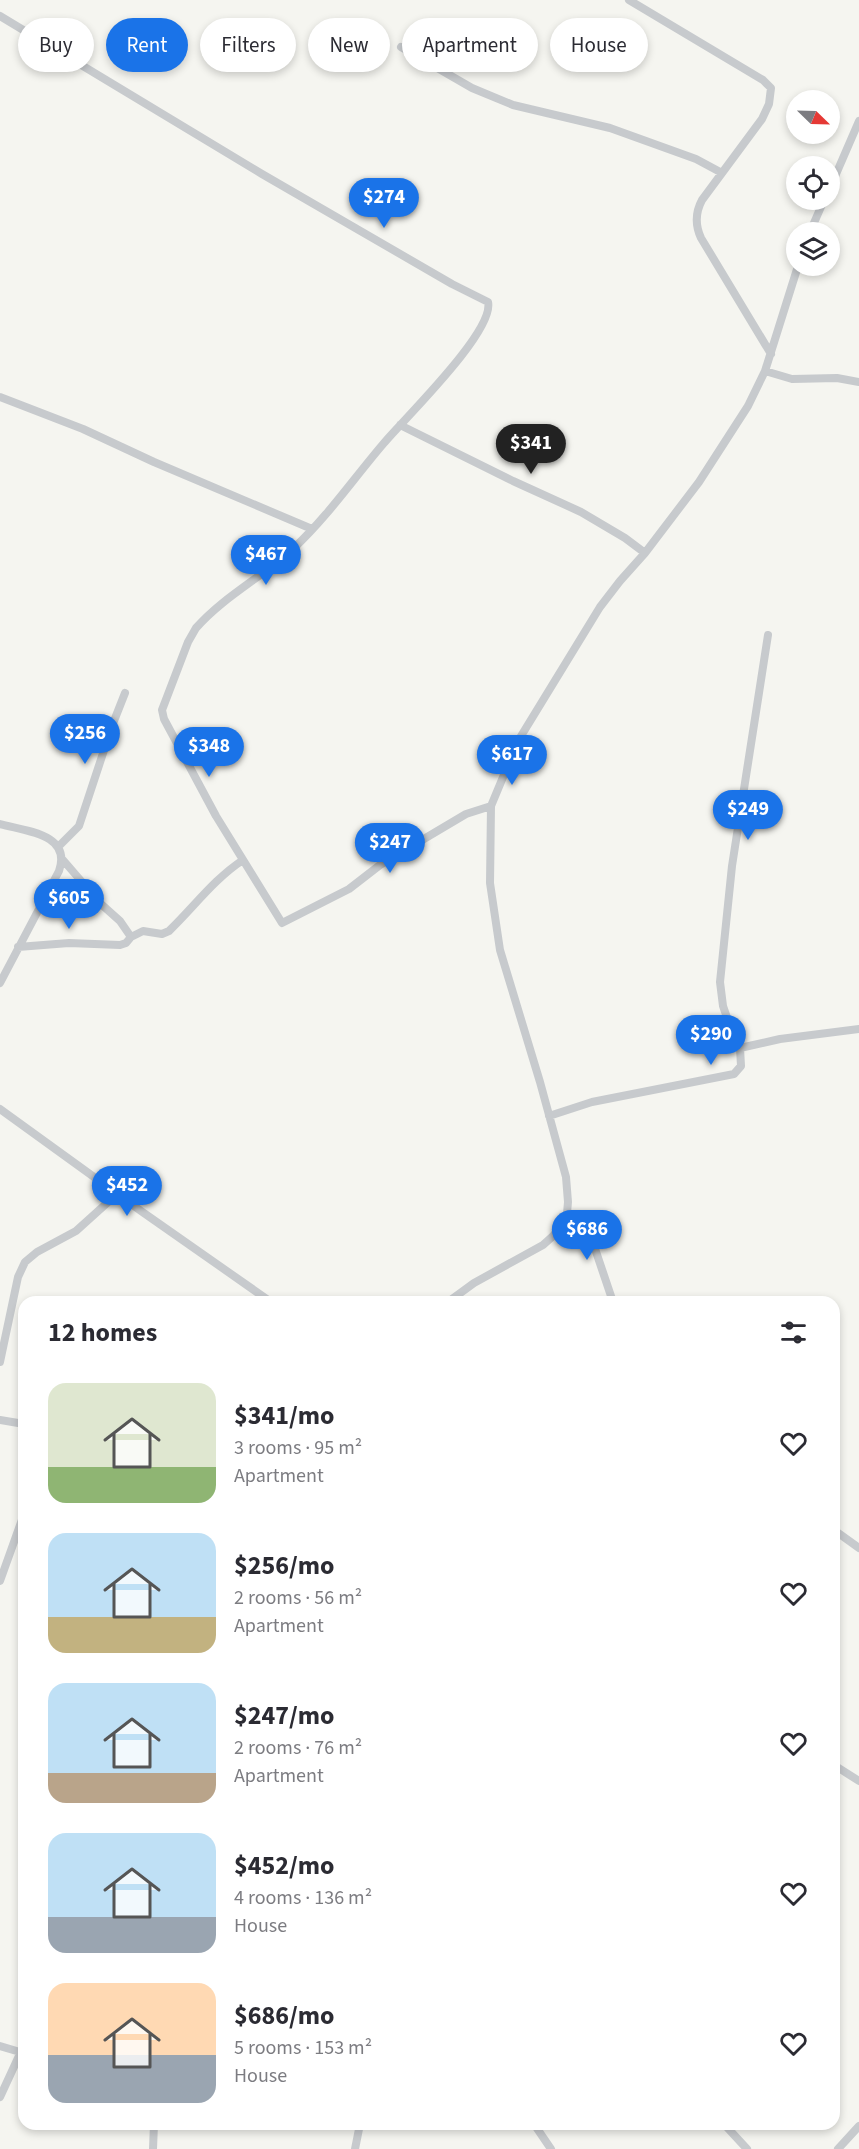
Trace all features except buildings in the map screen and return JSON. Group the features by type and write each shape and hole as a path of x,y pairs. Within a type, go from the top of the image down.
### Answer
{"street":[{"path":"629,0 766,82 771,88 771,97 766,111 745,144 699,204 697,214 697,227 726,281 771,354"},
{"path":"0,16 255,170 452,284 488,302 488,313 463,354 312,529 287,555 196,628 188,642 162,710 164,719 201,789 282,923 349,889 380,866 466,814 491,806"},
{"path":"401,47 466,85 513,105 610,128 696,159 722,173"},
{"path":"840,165 859,122"},
{"path":"457,1296 482,1279 543,1245 561,1226 567,1213 568,1189 498,939 489,863 491,806 518,741 600,607 699,482 735,429 765,371 795,276"},
{"path":"765,371 792,380 837,378 859,382"},
{"path":"0,397 74,426 312,529"},
{"path":"400,425 582,512 645,553"},
{"path":"549,1116 592,1102 734,1074 741,1066 740,1048 723,1006 720,982 732,866 768,635"},
{"path":"59,846 79,826 125,693"},
{"path":"0,824 46,837 59,846 63,860 101,904 120,921 131,937"},
{"path":"0,983 63,860"},
{"path":"18,947 69,943 120,945 143,931 158,934 170,931 209,888 243,860"},
{"path":"740,1048 780,1039 859,1029"},
{"path":"0,1109 262,1296"},
{"path":"0,1362 18,1277 25,1262 37,1252 76,1231 117,1194"},
{"path":"567,1213 577,1216 587,1225 611,1296"},
{"path":"0,1420 18,1423"},
{"path":"0,1581 18,1531"},
{"path":"840,1534 859,1548"},
{"path":"840,1769 859,1781"},
{"path":"0,2046 18,2048"},
{"path":"0,2097 18,2059"},
{"path":"838,2149 859,2126"},
{"path":"153,2149 154,2130"},
{"path":"355,2149 359,2130"},
{"path":"538,2130 551,2149"},
{"path":"730,2130 747,2149"}]}
